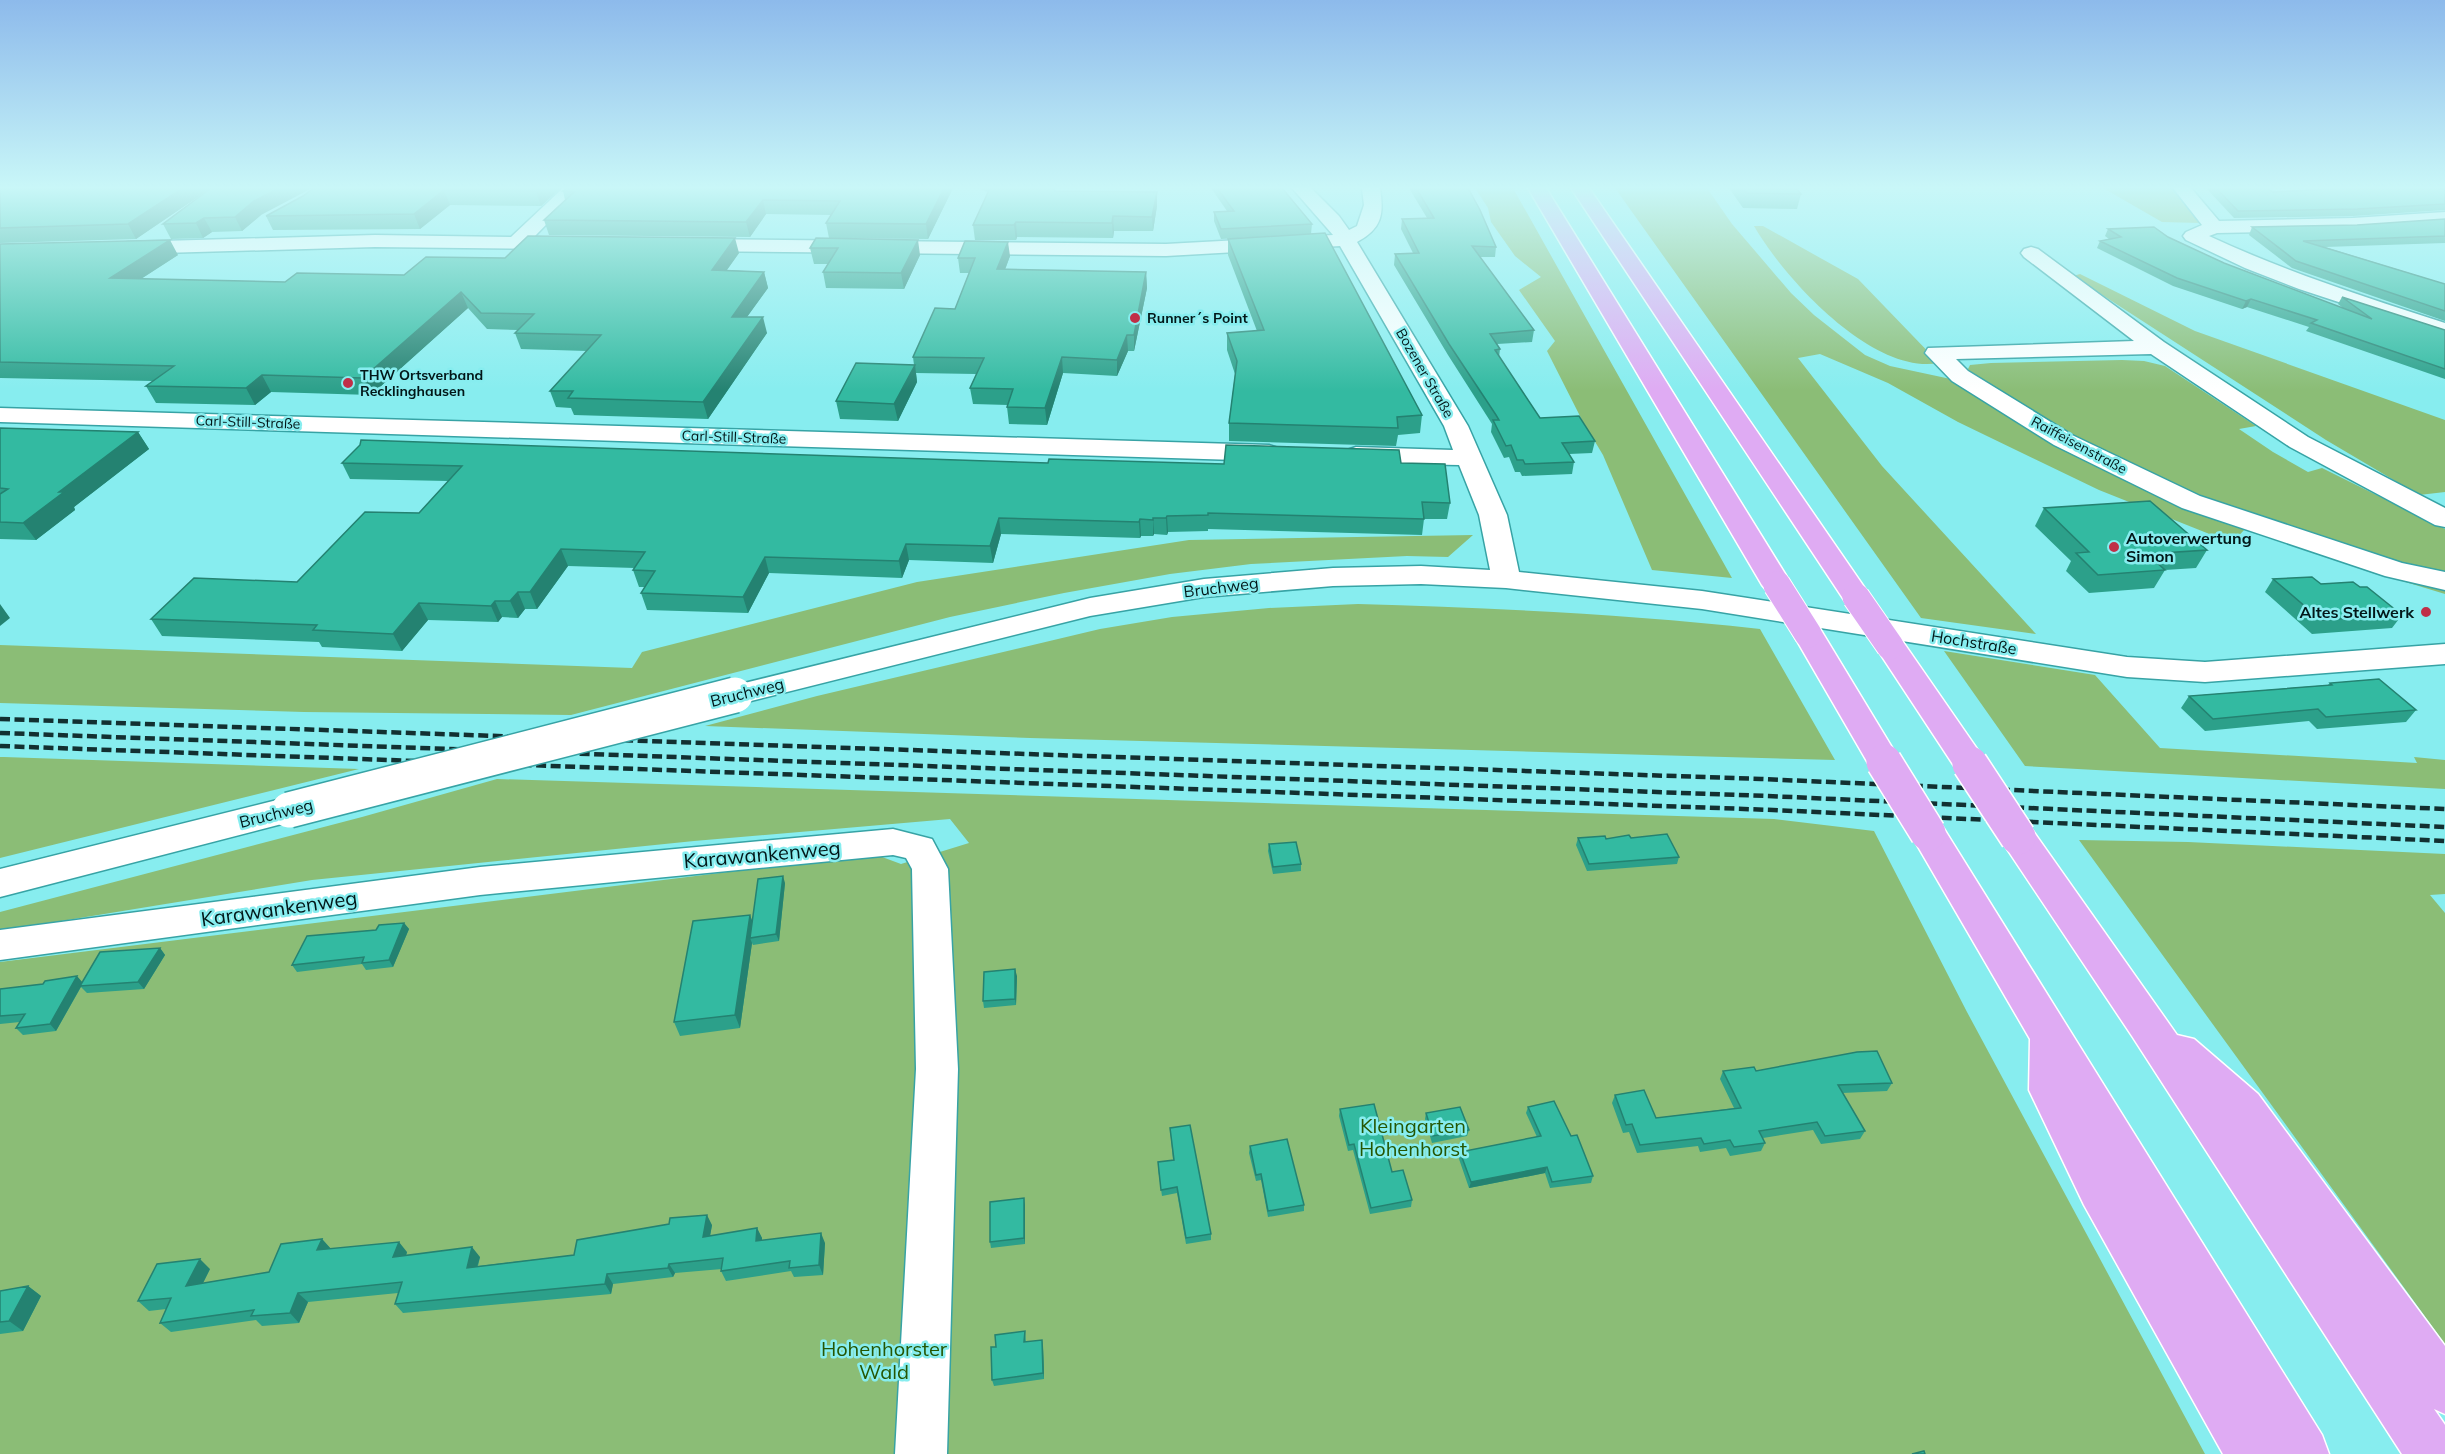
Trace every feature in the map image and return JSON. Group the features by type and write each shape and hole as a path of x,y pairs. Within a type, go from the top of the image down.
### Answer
{"highway":[{"path":"1578,256 2303,1454"},
{"path":"1626,256 2147,1024 2433,1454"},
{"path":"2147,1024 2243,1108 2445,1388"},
{"path":"2051,1036 2050,1090 2100,1190 2252,1454"}],"street":[{"name":"Bozener Straße","path":"1355,256 1456,426 1493,515 1506,579"},
{"path":"2035,256 2156,348 2299,442 2445,519"},
{"path":"2235,256 2306,285 2445,330"},
{"name":"Raiffeisenstraße","path":"2156,348 1936,353 1960,376 2063,440 2191,502 2395,570 2445,581"},
{"name":"Carl-Still-Straße","path":"0,415 1295,453"},
{"path":"1329,454 1468,458"},
{"name":"Bruchweg","path":"0,883 735,695 1090,607 1204,588 1333,577 1421,575 1506,579"},
{"name":"Hochstraße","path":"1506,579 1701,600 2127,667 2205,672 2445,654"},
{"name":"Karawankenweg","path":"0,945 480,881 893,842 919,848 930,869 937,1070 921,1454"}],"green space":[{"path":"1515,256 1551,256 1732,578 1652,570 1603,455 1582,420 1547,351 1555,341 1519,290 1541,277"},
{"path":"1663,256 1759,256 1791,293 1814,315 1865,355 1890,366 1960,381 2094,462 2445,588 2445,594 2353,566 2245,529 2232,543 2099,490 1958,422 1888,383 1820,354 1798,358 1882,466 2036,634 1921,618"},
{"path":"1775,256 1817,256 1858,279 1939,363 1913,363 1886,354 1859,339 1808,295"},
{"path":"2080,274 2195,331 2445,420 2445,492 2419,495 2326,440 2073,276"},
{"path":"2144,361 2165,366 2256,426 2239,429 2273,452 2308,472 2322,468 2445,529 2445,575 2367,555 2174,487 2103,455 1971,374 1968,369 1970,365 1991,363"},
{"path":"1473,535 1448,557 1407,556 1251,564 1170,574 1064,593 950,617 571,715 304,712 0,703 0,645 632,668 642,652 917,582 1189,540"},
{"path":"1358,604 1559,612 1760,629 1835,760 1030,738 705,726 817,696 1100,629 1172,617 1269,608"},
{"path":"1944,651 2095,675 2160,748 2417,763 2414,757 2445,760 2445,789 2025,766"},
{"path":"0,757 4,757 359,769 0,858"},
{"name":"Kleingarten Hohenhorst","path":"497,779 1774,819 1874,831 1967,1012 2205,1454 0,1454 0,962 874,854 901,864 969,843 950,819 694,841 312,880 0,931 0,912 362,817"},
{"path":"2079,840 2188,842 2445,854 2445,894 2430,895 2445,913 2445,1344"}],"building":[{"path":"0,256 145,256 110,278 285,282 297,273 404,275 426,257 505,258 507,256 722,256 712,270 764,272 732,317 763,317 703,402 568,398 573,391 550,391 601,335 515,333 534,314 481,313 461,292 363,378 262,375 246,388 146,386 174,366 0,362"},
{"path":"833,256 910,256 901,273 823,272"},
{"path":"959,256 1002,256 997,269 1146,272 1134,335 1127,335 1117,360 1062,357 1045,408 1007,407 1013,389 970,388 984,358 913,357 935,308 955,309 975,258 958,258"},
{"path":"1235,256 1337,256 1422,415 1397,417 1398,428 1229,423 1237,361 1227,333 1264,330"},
{"path":"1396,256 1479,256 1534,330 1490,334 1500,349 1495,350 1540,418 1579,416 1595,441 1562,443 1574,462 1525,464 1523,460 1517,460 1511,445 1506,446 1493,420 1499,420 1449,344"},
{"path":"2131,256 2209,256 2372,319 2342,297 2445,330 2445,369 2311,323 2317,320 2251,299 2246,301 2177,278"},
{"path":"2289,256 2352,256 2445,284 2445,311 2296,261"},
{"path":"856,363 915,365 894,404 836,401"},
{"path":"0,428 138,432 59,492 64,492 23,523 0,522 0,494 8,489 0,488"},
{"path":"361,440 1048,463 1049,459 1224,464 1226,445 1399,450 1401,463 1445,464 1450,503 1422,502 1424,519 1208,513 1208,515 1167,516 1166,518 1153,518 1153,520 1140,519 1139,522 999,518 990,546 906,544 899,561 765,557 743,597 641,593 655,571 633,570 645,552 561,549 530,592 518,592 510,601 495,601 491,606 419,603 393,634 313,630 317,625 151,619 194,578 297,582 365,512 419,513 462,466 342,463 360,445"},
{"name":"Autoverwertung Simon","path":"2150,501 2207,550 2147,554 2165,570 2098,575 2076,553 2089,552 2044,508"},
{"path":"2312,577 2321,584 2353,582 2360,587 2367,587 2402,615 2321,620 2273,579"},
{"path":"2379,679 2416,710 2326,717 2318,709 2213,719 2189,696 2332,685 2330,683"},
{"path":"1667,834 1679,857 1589,864 1578,838 1605,836 1606,839 1629,835 1631,838"},
{"path":"1296,842 1301,864 1273,867 1269,844"},
{"path":"783,876 776,934 750,938 758,879"},
{"path":"750,915 735,1015 674,1022 693,921"},
{"path":"404,923 389,960 362,963 364,957 292,965 307,936 376,930 379,925"},
{"path":"160,948 138,982 80,986 100,952"},
{"path":"1015,969 1015,999 983,1001 984,972"},
{"path":"77,976 50,1024 16,1028 25,1014 0,1016 0,989 43,984 45,981"},
{"path":"1877,1051 1892,1083 1838,1085 1865,1131 1825,1136 1817,1122 1759,1131 1765,1143 1734,1147 1730,1140 1704,1144 1701,1138 1640,1145 1632,1124 1626,1125 1615,1095 1644,1090 1656,1118 1741,1108 1723,1071 1754,1067 1756,1071 1857,1052"},
{"path":"1554,1101 1571,1136 1577,1135 1593,1176 1552,1182 1547,1167 1471,1182 1460,1152 1541,1136 1528,1107"},
{"path":"1374,1104 1392,1172 1403,1170 1412,1200 1371,1208 1354,1144 1349,1145 1340,1109"},
{"path":"1460,1107 1469,1130 1433,1136 1426,1113"},
{"path":"1190,1125 1211,1234 1186,1238 1177,1187 1161,1190 1158,1162 1174,1160 1170,1128"},
{"path":"1287,1139 1304,1205 1268,1211 1261,1174 1256,1175 1250,1146"},
{"path":"1024,1198 1024,1238 990,1242 990,1202"},
{"path":"707,1215 703,1237 757,1228 756,1241 821,1233 819,1265 789,1268 790,1261 721,1271 723,1258 669,1264 668,1268 607,1274 605,1284 395,1304 402,1282 298,1293 290,1313 251,1316 254,1310 160,1323 171,1298 138,1301 157,1264 200,1259 186,1286 269,1272 281,1244 322,1239 317,1250 399,1242 393,1257 472,1247 467,1268 574,1255 577,1240 669,1224 670,1218"},
{"path":"28,1286 9,1321 0,1322 0,1291"},
{"path":"1025,1331 1024,1342 1042,1340 1043,1373 992,1380 991,1347 996,1347 995,1335"}],"railway":[{"path":"0,719 1761,779 2445,809"},
{"path":"0,733 1768,796 2445,827"},
{"path":"0,746 1773,810 2445,841"}],"place":[{"name":"Runner´s Point","path":"1135,318"},
{"name":"THW Ortsverband Recklinghausen","path":"348,383"},
{"name":"Autoverwertung Simon","path":"2114,547"},
{"name":"Altes Stellwerk","path":"2426,612"}],"park label":[{"name":"Hohenhorster Wald","path":"884,1360"}]}
